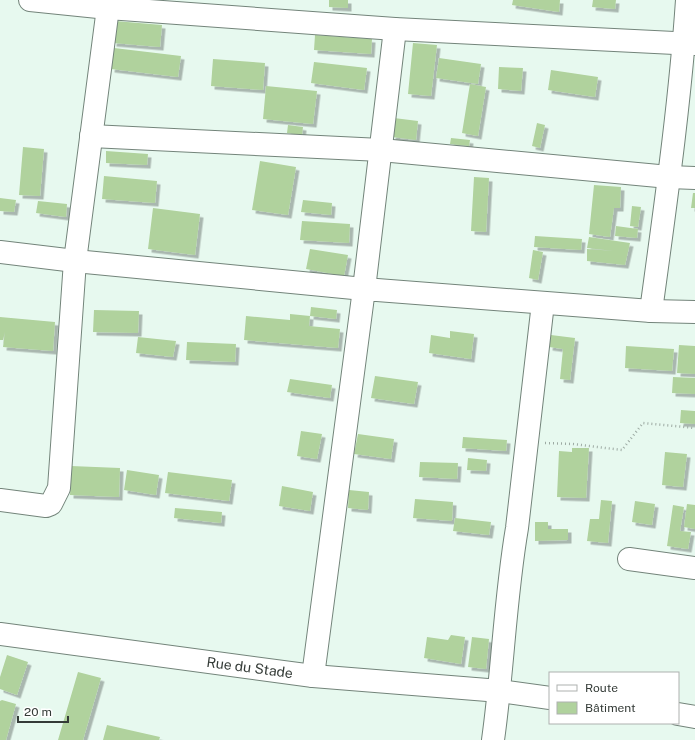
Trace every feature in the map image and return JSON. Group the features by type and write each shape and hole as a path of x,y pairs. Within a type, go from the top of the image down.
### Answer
{"street":[{"path":"30,0 108,4 395,29 690,44"},
{"path":"651,311 669,177 690,44 687,0"},
{"path":"0,501 46,506 51,504 59,488 75,261 108,4"},
{"path":"313,676 364,289 395,29"},
{"path":"91,136 381,150 669,177 695,178"},
{"path":"0,252 75,261 364,289 651,311 695,312"},
{"path":"493,740 500,691 512,558 527,443 542,303"},
{"path":"629,559 695,568"},
{"name":"Rue du Stade","path":"0,634 313,676 500,691 549,698"},
{"path":"679,714 695,717"}],"path":[{"path":"527,443 573,444 622,450 643,422 695,428"}],"building":[{"path":"329,0 348,0 348,8 329,7"},
{"path":"513,0 560,0 559,12 512,5"},
{"path":"593,0 616,0 615,9 592,7"},
{"path":"115,21 162,25 160,47 113,43"},
{"path":"315,35 372,39 371,54 314,50"},
{"path":"413,43 437,45 431,96 408,94"},
{"path":"114,48 181,56 178,77 111,69"},
{"path":"439,58 481,64 478,84 436,78"},
{"path":"213,59 265,63 263,90 211,86"},
{"path":"314,62 367,68 364,90 311,83"},
{"path":"499,67 523,68 521,91 498,89"},
{"path":"551,70 598,77 595,97 548,90"},
{"path":"470,84 486,87 478,136 462,133"},
{"path":"266,86 317,91 313,124 263,119"},
{"path":"394,118 418,121 416,140 392,137"},
{"path":"537,123 545,125 540,148 532,146"},
{"path":"288,125 303,127 302,135 287,133"},
{"path":"451,138 470,140 469,146 450,144"},
{"path":"23,147 44,149 40,196 19,195"},
{"path":"106,151 148,154 147,165 106,163"},
{"path":"260,161 296,167 288,215 252,210"},
{"path":"104,176 157,181 155,203 102,199"},
{"path":"474,177 489,178 486,232 471,231"},
{"path":"594,185 621,187 620,208 614,208 610,237 589,234"},
{"path":"693,193 695,193 695,208 691,208"},
{"path":"0,198 16,200 14,212 0,211"},
{"path":"303,200 332,203 331,215 301,212"},
{"path":"38,201 67,204 66,217 36,213"},
{"path":"632,206 641,207 638,227 630,226"},
{"path":"153,208 200,214 195,255 148,249"},
{"path":"302,221 350,224 349,243 300,240"},
{"path":"616,226 638,229 637,238 615,236"},
{"path":"535,236 582,239 581,250 534,247"},
{"path":"589,237 630,243 625,265 587,261 587,249 614,251 587,248"},
{"path":"310,249 348,255 344,276 306,269"},
{"path":"533,250 543,252 538,280 529,278"},
{"path":"311,307 337,310 336,319 310,316"},
{"path":"94,310 139,311 138,333 93,332"},
{"path":"290,314 310,316 309,326 340,329 338,348 244,340 246,316 290,320"},
{"path":"0,317 55,322 53,351 3,347 5,332 3,340 0,340"},
{"path":"450,331 474,334 471,359 429,353 431,335 450,338"},
{"path":"551,335 575,338 570,380 560,379 563,349 549,347"},
{"path":"138,337 176,341 173,357 136,353"},
{"path":"187,342 236,344 235,362 186,360"},
{"path":"679,345 695,346 695,374 677,373"},
{"path":"626,346 674,349 672,371 625,368"},
{"path":"375,376 418,382 414,404 371,398"},
{"path":"673,377 695,378 695,394 672,393"},
{"path":"290,379 332,385 330,398 287,392"},
{"path":"681,410 695,411 695,424 680,423"},
{"path":"301,431 322,434 317,459 297,456"},
{"path":"358,434 394,439 391,459 354,454"},
{"path":"463,437 507,440 506,451 462,448"},
{"path":"572,448 589,448 586,498 557,497 559,451 572,452"},
{"path":"665,452 687,454 683,487 662,485"},
{"path":"468,458 487,460 486,471 467,470"},
{"path":"420,462 458,463 457,479 419,477"},
{"path":"71,466 120,468 119,497 70,495"},
{"path":"127,470 159,475 156,495 124,490"},
{"path":"168,472 232,480 229,501 165,493"},
{"path":"282,486 313,492 310,511 279,506"},
{"path":"349,490 369,492 368,510 348,508"},
{"path":"415,499 453,502 452,521 413,518"},
{"path":"601,500 612,501 608,543 587,541 590,519 599,519"},
{"path":"635,501 655,504 652,525 632,522"},
{"path":"687,504 695,505 695,529 684,527"},
{"path":"673,505 684,507 680,531 691,532 688,549 667,546"},
{"path":"175,508 222,512 221,523 174,518"},
{"path":"455,518 491,522 489,535 453,531"},
{"path":"535,522 548,522 548,529 568,529 568,540 535,541"},
{"path":"451,635 465,637 461,664 424,658 427,637 448,640"},
{"path":"472,637 489,639 486,669 468,667"},
{"path":"7,655 28,662 17,695 0,689 0,677"},
{"path":"78,672 101,678 83,740 58,740"},
{"path":"2,700 16,704 6,740 0,740 0,701"},
{"path":"107,725 160,737 159,740 103,740"}]}
